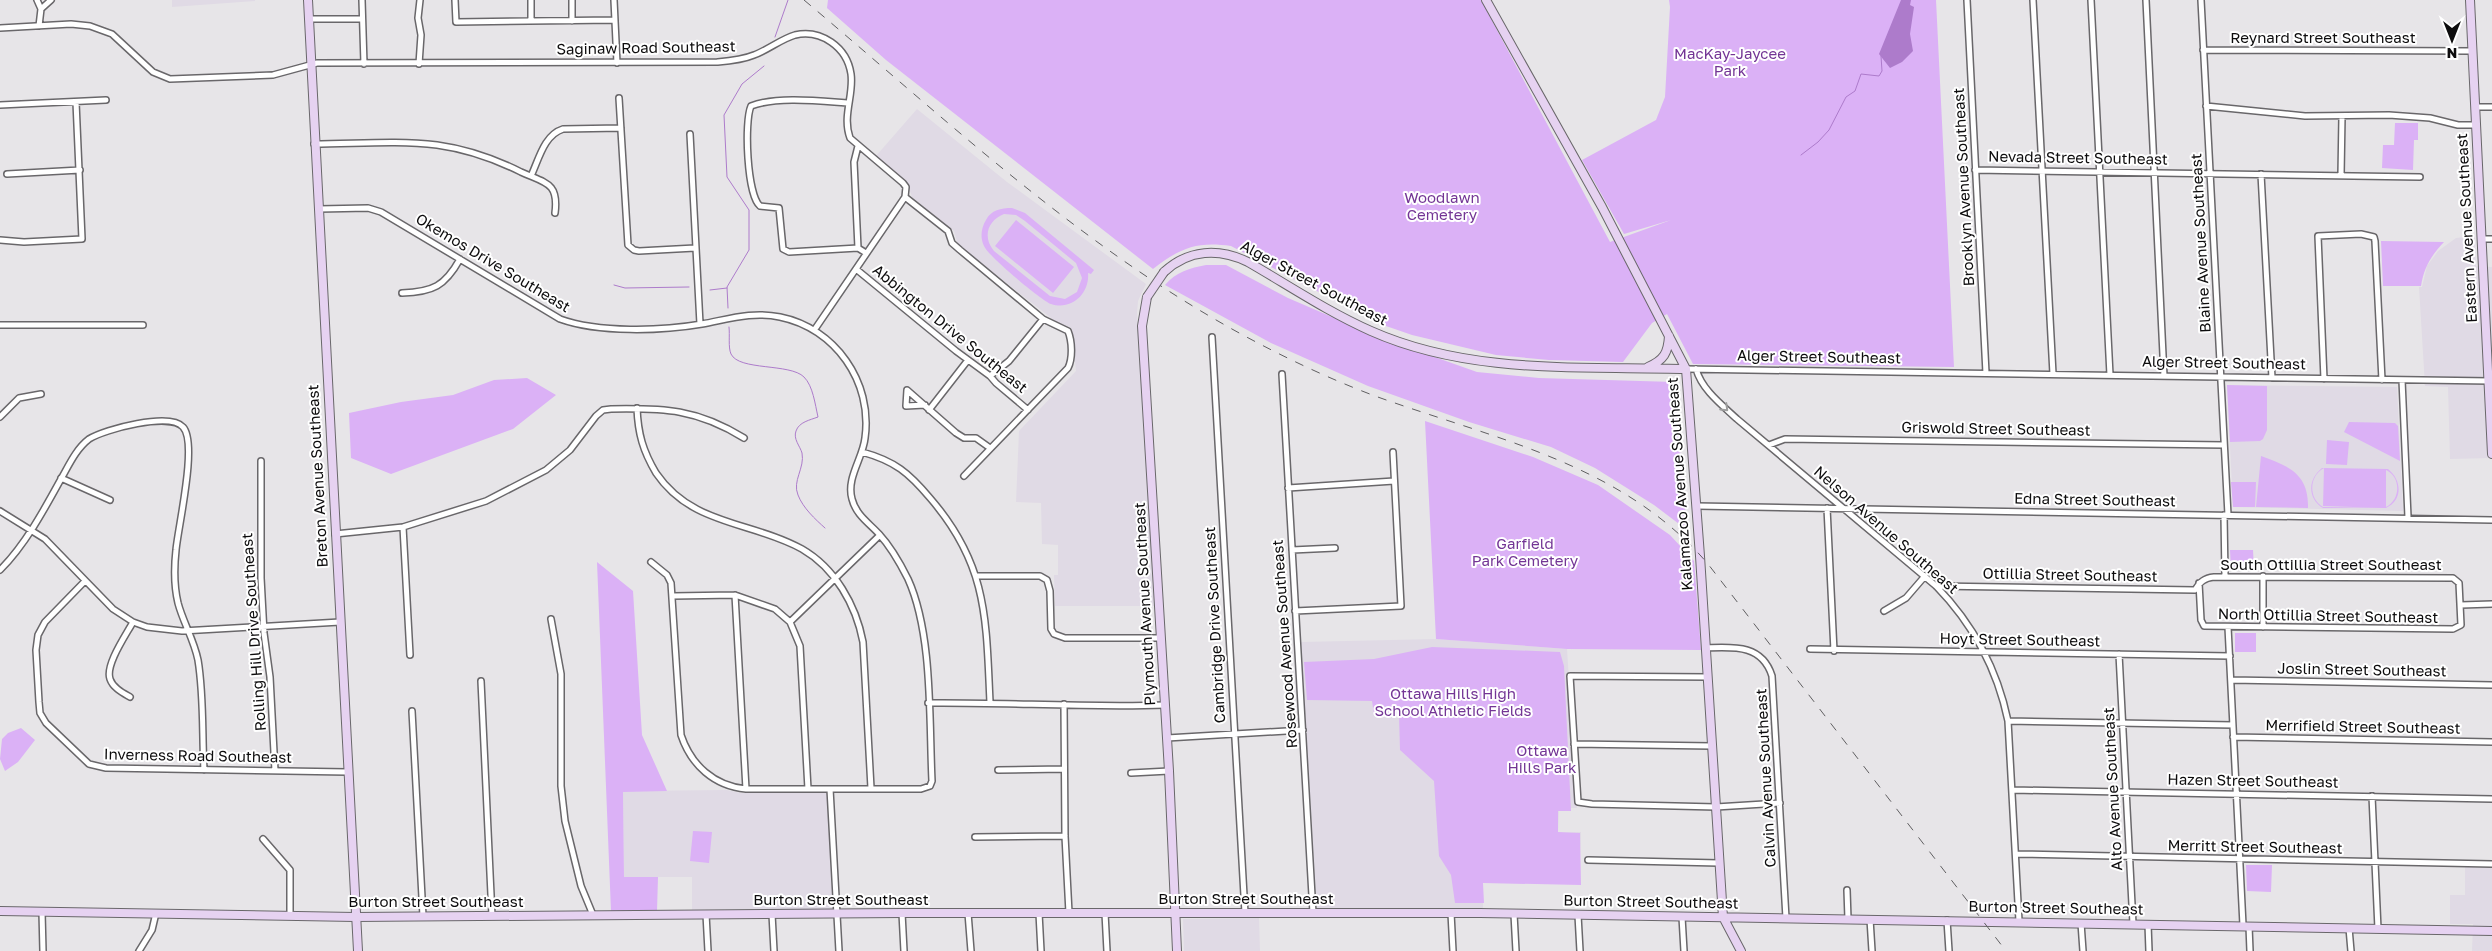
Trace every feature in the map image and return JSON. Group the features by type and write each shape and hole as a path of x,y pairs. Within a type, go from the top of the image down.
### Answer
{"main road":[{"name":"Breton Avenue Southeast","path":"308,0 347,772 358,951"},
{"name":"Kalamazoo Avenue Southeast","path":"1486,0 1602,208 1686,369 1697,506 1723,917 1741,951"},
{"name":"Eastern Avenue Southeast","path":"2470,0 2492,452"},
{"name":"Alger Street Southeast","path":"1172,265 1200,253 1229,254 1248,262 1371,331 1401,342 1457,357 1526,366 1686,369"},
{"name":"Plymouth Avenue Southeast","path":"1172,265 1164,272 1147,297 1142,326 1169,771 1177,951"},
{"path":"1643,368 1657,363 1664,357 1668,350 1669,334"},
{"name":"Burton Street Southeast","path":"0,911 355,917 837,913 1451,913 2019,921 2492,931"}],"street":[{"path":"37,0 41,9 39,26"},
{"path":"41,9 51,0"},
{"path":"362,0 361,19 364,64"},
{"path":"419,64 421,36 418,18 420,0"},
{"path":"456,0 456,22 615,20"},
{"path":"531,0 531,21"},
{"path":"572,0 572,21"},
{"path":"614,0 617,62"},
{"name":"Brooklyn Avenue Southeast","path":"1967,0 1986,373"},
{"path":"2033,0 2053,374"},
{"path":"2092,0 2110,375"},
{"path":"2146,0 2164,376"},
{"name":"Blaine Avenue Southeast","path":"2201,0 2224,445 2225,576"},
{"path":"309,19 361,19"},
{"name":"Saginaw Road Southeast","path":"0,28 84,25 103,30 122,41 158,75 170,79 273,75 311,65 733,60 767,50 790,37 812,34 830,41 840,49 846,59 851,77 847,128 850,138 906,186 905,197"},
{"name":"Reynard Street Southeast","path":"2203,50 2472,51"},
{"path":"619,98 628,245 634,250 639,251 695,248"},
{"path":"0,105 106,100"},
{"path":"849,103 816,101 761,102 751,106 747,114 752,195 760,206 779,208 783,249 789,252 858,248 866,253"},
{"path":"0,240 24,242 82,239 76,102"},
{"path":"2206,106 2282,114 2389,115 2430,118 2458,125 2475,125"},
{"path":"2475,107 2492,107"},
{"path":"2341,175 2342,116"},
{"path":"531,176 548,138 555,131 563,129 621,128"},
{"path":"690,134 700,324"},
{"path":"314,144 438,145 484,156 531,176 554,190 555,213"},
{"path":"858,146 854,162 858,248"},
{"path":"7,174 80,170"},
{"name":"Nevada Street Southeast","path":"1975,170 2155,171 2420,178"},
{"path":"2261,174 2272,378"},
{"path":"814,329 905,197 948,230 952,243 1043,319 1068,331 1070,336 1070,363 1028,410 964,476"},
{"name":"Okemos Drive Southeast","path":"319,209 368,208 380,212 560,319 579,326 664,328 700,324 736,316 763,314 792,320 814,329 845,357 861,389 866,424 862,452 852,477 850,495 858,513 880,535 899,562 915,597 922,622 928,703 932,780 930,786 921,789 870,788"},
{"path":"2324,379 2318,236 2361,234 2374,237 2382,380"},
{"path":"2481,239 2492,239"},
{"path":"402,293 421,292 434,288 446,280 460,259"},
{"name":"Abbington Drive Southeast","path":"856,268 990,376 1028,410"},
{"path":"990,376 1008,361 1043,319"},
{"path":"0,326 144,325"},
{"name":"Cambridge Drive Southeast","path":"1212,337 1245,913"},
{"path":"968,360 927,407 956,433 964,438 976,438 990,448"},
{"name":"Alger Street Southeast","path":"1686,369 2490,381"},
{"name":"Nelson Avenue Southeast","path":"1696,369 1699,378 1722,405 1936,586 1962,614 1986,652 2002,692 2008,721 2014,790 2019,921"},
{"name":"Rosewood Avenue Southeast","path":"1282,374 1313,913"},
{"path":"2402,380 2408,517"},
{"path":"0,417 19,398 41,394"},
{"path":"335,534 403,527 477,505 523,484 546,470 570,450 603,410 637,408 688,412 707,418 744,438"},
{"path":"637,408 637,428 645,456 673,493 696,510 801,549 835,579 849,598 861,632 870,788 734,788 713,779 697,765 685,745 680,724 673,596 667,575 651,562"},
{"path":"0,570 16,552 69,462 87,441 97,434 128,425 171,422 181,425 188,435 188,456 174,580 178,604 198,659 204,770"},
{"name":"Griswold Street Southeast","path":"1769,444 1785,439 2224,445"},
{"path":"862,452 882,458 908,474 951,524 968,552 977,576 987,641 990,702"},
{"path":"1295,611 1401,606 1392,452"},
{"name":"Rolling Hill Drive Southeast","path":"261,461 260,524 264,627 270,677 275,771"},
{"path":"61,478 110,500"},
{"path":"1288,488 1394,481"},
{"name":"Edna Street Southeast","path":"1697,506 2408,517 2492,520"},
{"path":"1827,508 1834,651"},
{"path":"0,511 57,549 113,609 133,622 159,629 189,630 340,622"},
{"path":"403,527 410,655"},
{"path":"790,622 880,535"},
{"path":"1292,550 1335,548"},
{"path":"977,576 1040,576 1047,580 1050,591 1051,629 1054,634 1065,638 1161,638"},
{"path":"1884,611 1906,598 1925,576"},
{"name":"South Ottillia Street Southeast","path":"2199,583 2209,577 2225,576 2453,578 2459,583 2461,605"},
{"path":"2263,576 2263,628"},
{"name":"Inverness Road Southeast","path":"85,581 45,622 38,635 36,650 40,713 46,723 89,764 106,768 347,772"},
{"name":"North Ottillia Street Southeast","path":"2199,583 2201,620 2204,626 2453,629 2461,625 2461,605"},
{"name":"Ottillia Street Southeast","path":"1936,586 2195,590 2199,583"},
{"path":"673,596 735,595 775,610 790,622 800,646 808,789"},
{"path":"735,595 746,789"},
{"path":"2461,605 2492,604"},
{"path":"552,619 561,674 561,786 565,821 581,886 593,915"},
{"path":"130,697 115,688 109,679 110,667 133,622"},
{"path":"2228,627 2240,859 2250,951"},
{"name":"Calvin Avenue Southeast","path":"1706,648 1746,648 1765,661 1772,676 1786,918"},
{"name":"Hoyt Street Southeast","path":"1810,649 1834,651 2230,656"},
{"name":"Alto Avenue Southeast","path":"2119,654 2133,924"},
{"path":"1708,677 1570,676 1578,802 1580,804 1716,806 1780,803"},
{"name":"Joslin Street Southeast","path":"2231,680 2492,686"},
{"path":"480,681 492,916"},
{"path":"928,703 990,702 1165,705"},
{"path":"1064,704 1064,836 1069,913"},
{"path":"412,711 423,916"},
{"path":"2008,721 2233,725"},
{"path":"1167,738 1303,730"},
{"name":"Merrifield Street Southeast","path":"2234,737 2492,742"},
{"path":"1574,744 1712,746"},
{"path":"998,770 1064,769"},
{"path":"1131,773 1169,771"},
{"path":"830,789 839,951"},
{"name":"Hazen Street Southeast","path":"2014,790 2492,799"},
{"path":"2372,796 2378,929"},
{"path":"975,837 1064,836"},
{"path":"263,839 289,868 290,915"},
{"name":"Merritt Street Southeast","path":"2017,854 2492,864"},
{"path":"1588,860 1719,863"},
{"path":"1847,890 1848,919"},
{"path":"42,912 43,951"},
{"path":"139,951 152,930 156,913"},
{"path":"902,913 904,951"},
{"path":"968,913 971,951"},
{"path":"1039,913 1041,951"},
{"path":"1105,913 1108,951"},
{"path":"1451,913 1453,951"},
{"path":"706,914 708,951"},
{"path":"772,914 774,951"},
{"path":"1514,914 1516,951"},
{"path":"1578,915 1580,951"},
{"path":"1682,917 1684,951"},
{"path":"1870,919 1872,951"},
{"path":"1947,920 1949,951"},
{"path":"2082,923 2083,951"},
{"path":"2148,924 2149,951"},
{"path":"2349,928 2350,951"}],"shaded area":[{"path":"172,0 255,0 255,1 172,7"},
{"path":"1901,0 1911,0 1910,5 1914,7 1910,34 1913,51 1902,62 1890,68 1879,54"},
{"path":"917,109 1007,182 1146,284 1138,301 1137,313 1150,498 1155,606 1055,606 1054,575 1058,575 1058,545 1042,544 1041,503 1016,502 1019,431 1076,371 1072,331 1070,327 1055,321 958,245 954,231 912,197 907,182 876,156"},
{"path":"2475,236 2476,266 2492,267 2492,458 2450,459 2448,387 2425,386 2419,287 2422,287 2427,266 2438,251 2456,238"},
{"path":"2227,385 2397,387 2403,511 2233,507"},
{"path":"1436,639 1567,649 1577,808 1559,808 1558,833 1581,832 1579,884 1483,882 1483,908 1317,909 1301,642"},
{"path":"727,790 741,793 827,793 835,909 692,911 692,877 624,877 623,791"},
{"path":"2465,867 2492,868 2492,951 2472,951 2473,924 2450,924 2450,895 2465,895"},
{"path":"1259,918 1260,951 1184,951 1183,919"}],"green space":[{"path":"828,0 1481,0 1610,242 1671,220 1624,234 1582,160 1656,120 1665,97 1669,0 1936,0 1954,367 1693,364 1667,314 1652,323 1623,362 1549,360 1496,355 1412,335 1386,326 1231,246 1208,245 1189,248 1172,256 1153,269 886,60 827,8"},
{"path":"2395,123 2418,123 2418,140 2414,140 2413,170 2382,168 2383,145 2394,145"},
{"path":"1012,208 1025,213 1094,270 1091,274 1088,273 1086,287 1078,299 1066,305 1051,304 1045,301 995,259 984,246 982,233 984,223 988,217 1000,209","holes":["1004,214 1016,215 1076,263 1082,278 1077,292 1065,299 1050,296 990,246 988,230 994,220"]},
{"path":"1016,220 1074,267 1053,293 995,246"},
{"path":"2381,241 2444,242 2429,262 2421,286 2383,286"},
{"path":"1206,265 1226,265 1288,298 1381,338 1477,372 1539,378 1674,382 1687,530 1654,505 1595,468 1551,447 1469,422 1368,386 1271,343 1165,285 1184,271"},
{"path":"527,378 556,395 513,429 391,474 351,458 349,413 401,402 453,395 494,380"},
{"path":"2227,385 2267,386 2267,430 2260,441 2230,442"},
{"name":"Garfield Park Cemetery","path":"1425,421 1533,457 1598,485 1670,535 1694,561 1701,650 1567,649 1436,639"},
{"path":"2349,422 2395,423 2398,426 2400,461 2344,432"},
{"path":"2327,440 2349,442 2347,465 2326,464"},
{"path":"2261,456 2288,468 2301,479 2305,487 2308,508 2256,507"},
{"path":"2324,468 2315,476 2312,487 2315,498 2323,507 2384,508 2323,508 2318,504 2314,499 2311,488 2314,477 2317,472"},
{"path":"2324,468 2388,469 2396,479 2399,490 2395,500 2386,508 2323,506","holes":["2386,470 2391,473 2397,483 2397,494 2386,507"]},
{"path":"2231,482 2256,482 2255,507 2233,507"},
{"path":"2230,550 2253,550 2254,569 2231,570"},
{"path":"597,562 633,591 642,735 667,791 623,792 624,877 658,877 657,911 611,911"},
{"path":"2235,633 2256,633 2256,652 2235,652"},
{"name":"Ottawa Hills High School Athletic Fields","path":"1432,647 1560,652 1564,666 1571,811 1558,811 1558,832 1580,833 1581,885 1483,883 1484,903 1455,903 1451,875 1439,856 1434,781 1400,750 1399,714 1374,714 1372,701 1307,700 1304,662 1374,659"},
{"path":"21,728 35,740 18,762 5,771 0,759 2,739 8,733"},
{"path":"693,831 712,832 709,863 690,861"},
{"path":"2246,865 2272,865 2271,892 2247,891"}],"waterway":[{"path":"775,37 788,0"},
{"path":"1801,155 1818,142 1829,130 1846,97 1855,91 1861,74 1879,76 1882,71 1881,56"},
{"path":"728,308 727,287 749,250 749,210 727,177 724,115 742,84 764,66"},
{"path":"614,285 625,288 689,287"},
{"path":"710,290 727,288"},
{"path":"729,327 730,351 736,359 744,363 797,373 804,377 810,385 818,417 802,423 796,431 795,437 802,453 797,490 800,500 806,509 825,528"}],"railway":[{"path":"804,0 1021,183 1077,227 1194,307 1256,342 1345,384 1554,458 1596,478 1636,501 1674,530 1708,564 2006,951"}],"park label":[{"name":"MacKay-Jaycee Park","path":"1730,62"},
{"name":"Woodlawn Cemetery","path":"1442,206"},
{"name":"Ottawa Hills Park","path":"1542,760"}]}
